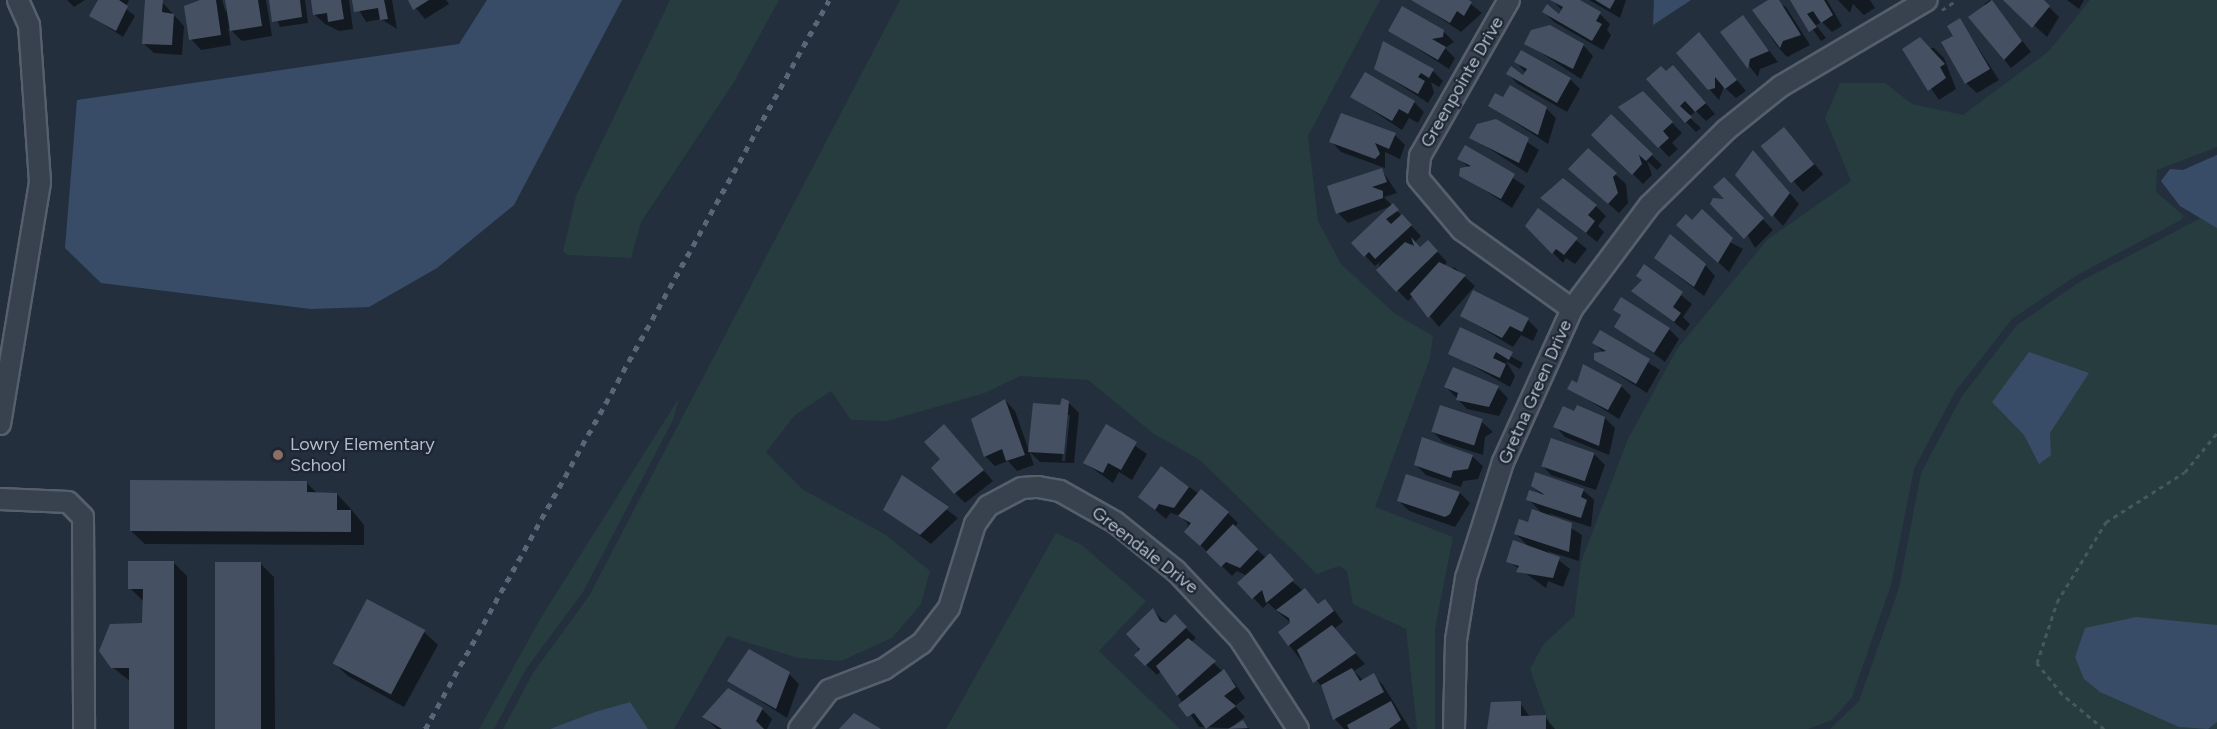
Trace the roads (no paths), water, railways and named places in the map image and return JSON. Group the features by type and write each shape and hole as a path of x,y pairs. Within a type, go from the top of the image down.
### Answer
{"street":[{"path":"0,424 40,182 29,25 18,0"},
{"name":"Greenpointe Drive","path":"1509,0 1420,156 1418,178 1462,230 1572,309"},
{"name":"Gretna Green Drive","path":"1454,729 1456,640 1466,578 1507,452 1572,309 1649,206 1726,130 1781,86 1930,7"},
{"name":"Greendale Drive","path":"799,729 829,690 884,669 922,643 949,608 975,524 988,506 1022,488 1038,487 1060,492 1097,511 1176,571 1240,639 1298,729"},
{"path":"0,499 68,502 83,517 84,729"}],"water":[{"path":"487,0 622,0 514,205 437,268 369,307 311,309 101,283 65,248 77,100 459,44"},
{"path":"1654,0 1691,0 1653,25"},
{"path":"2217,155 2217,228 2180,206 2161,181 2170,169 2183,170"},
{"path":"2029,352 2089,373 2050,433 2051,455 2039,464 2024,435 1992,402"},
{"path":"2136,617 2217,625 2217,722 2208,729 2179,727 2100,692 2084,679 2075,657 2085,628"},
{"path":"630,702 648,729 550,729 595,712"}],"railway":[{"path":"425,729 829,0"}],"place":[{"name":"Lowry Elementary School","path":"278,455"}]}
